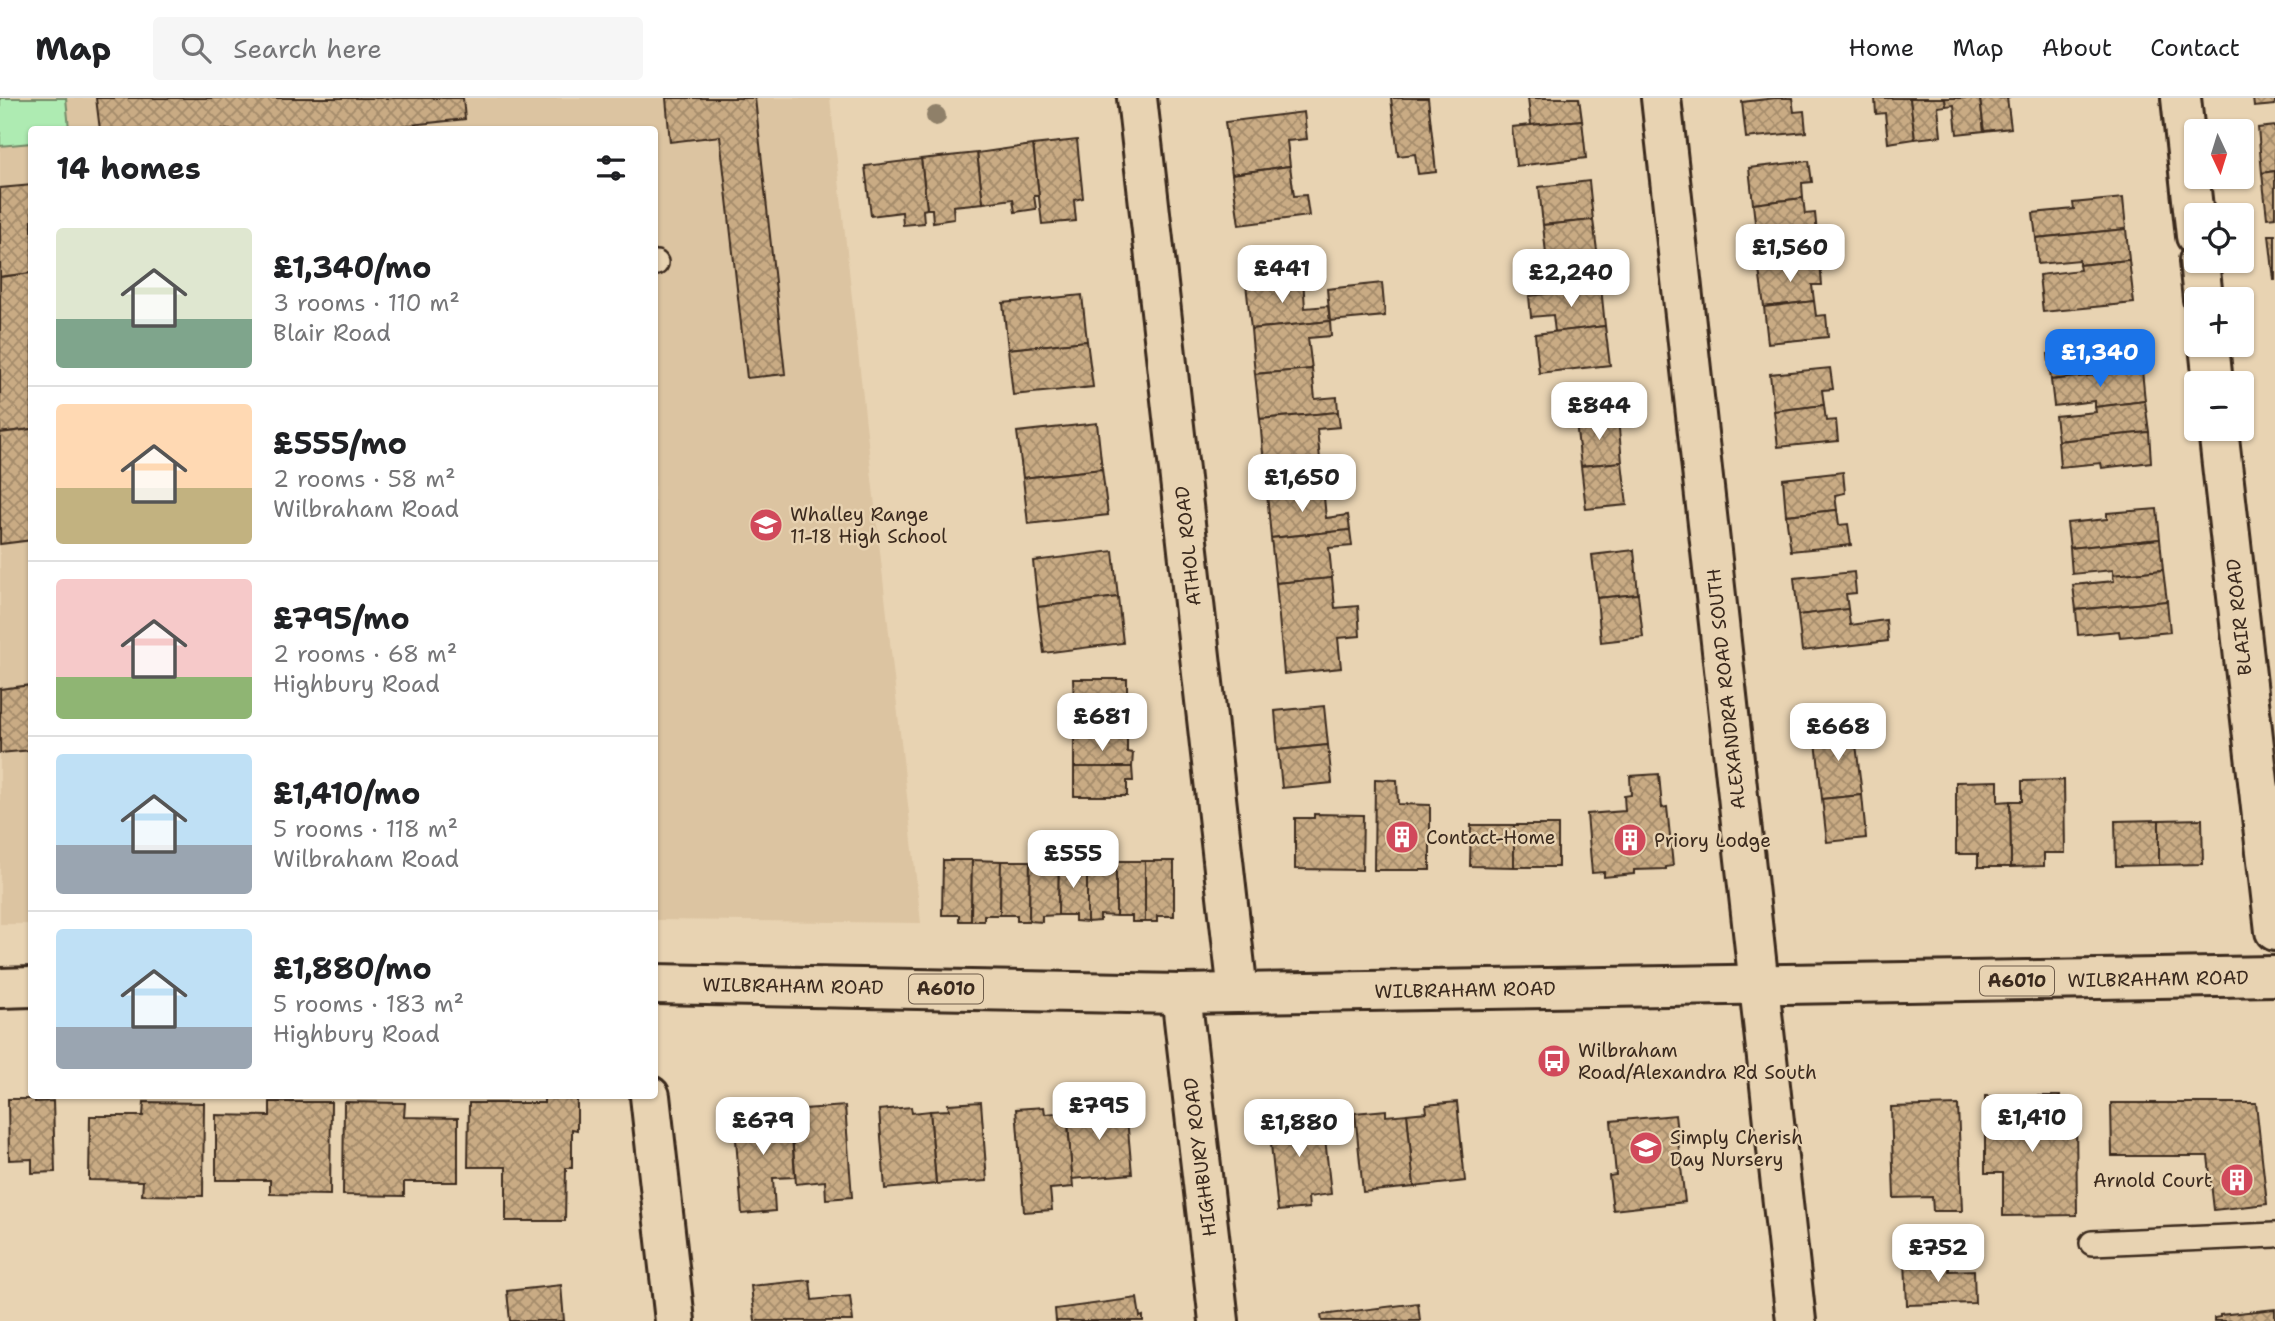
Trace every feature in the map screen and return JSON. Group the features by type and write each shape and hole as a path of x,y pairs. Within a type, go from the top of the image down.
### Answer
{"main road":[{"name":"ATHOL ROAD","path":"1137,98 1238,993"},
{"name":"ALEXANDRA ROAD SOUTH","path":"1661,98 1796,1321"},
{"path":"2180,98 2192,203"},
{"name":"BLAIR ROAD","path":"2219,441 2275,931"},
{"name":"WILBRAHAM ROAD","path":"658,984 1181,994 2275,976"},
{"path":"0,988 28,987"},
{"name":"HIGHBURY ROAD","path":"1181,994 1219,1321"},
{"path":"650,1099 675,1321"}],"lane":[{"path":"2092,1243 2275,1235"}],"shaded area":[{"name":"Whalley Range 11-18 High School","path":"0,98 830,98 921,923 658,920 658,126 28,126 28,924 0,924"}],"green space":[{"path":"0,98 66,98 69,126 28,126 28,143 0,146"}],"building":[{"path":"96,98 463,98 465,119 401,126 100,126"},
{"path":"666,98 755,98 785,374 747,378 720,136 670,142"},
{"path":"1391,98 1428,98 1436,172 1418,174 1415,154 1398,156"},
{"path":"1528,98 1579,98 1582,120 1531,125"},
{"path":"1792,98 1794,112 1804,111 1806,132 1746,138 1742,102"},
{"path":"1875,98 1910,98 1915,139 1888,143 1885,113 1876,114"},
{"path":"1910,98 1945,98 1946,106 1938,107 1941,136 1915,139"},
{"path":"1945,98 1980,98 1984,131 1957,134 1954,105 1946,106"},
{"path":"1980,98 2007,98 2011,128 1984,131"},
{"path":"2253,98 2275,98 2275,105 2254,107"},
{"path":"1304,112 1307,139 1287,141 1290,166 1232,174 1225,122"},
{"path":"1582,120 1586,158 1516,166 1512,127"},
{"path":"2275,126 2275,171 2262,173 2258,128"},
{"path":"1077,140 1083,198 1074,200 1076,221 1042,224 1033,145"},
{"path":"1033,145 1039,196 1034,196 1036,209 1015,212 1013,199 983,203 977,153"},
{"path":"977,153 983,203 953,206 954,219 933,222 932,209 927,209 921,159"},
{"path":"921,159 927,209 923,210 924,223 903,225 902,212 871,216 865,166"},
{"path":"1809,161 1812,182 1802,183 1803,198 1753,204 1749,168"},
{"path":"1290,166 1294,196 1306,195 1309,216 1239,225 1232,174"},
{"path":"2275,171 2275,217 2267,218 2262,173"},
{"path":"1589,181 1593,220 1543,225 1539,187"},
{"path":"28,185 28,274 0,277 0,188"},
{"path":"1803,198 1805,214 1815,213 1817,234 1757,240 1753,204"},
{"path":"2123,198 2126,229 2036,238 2033,213 2074,209 2073,203"},
{"path":"1593,220 1598,258 1547,264 1543,225"},
{"path":"2126,229 2129,260 2079,265 2079,260 2038,264 2036,238"},
{"path":"2269,235 2275,235 2275,280 2274,280"},
{"path":"2129,260 2134,303 2043,312 2039,275 2080,270 2079,265"},
{"path":"1820,263 1822,285 1812,285 1814,301 1764,307 1759,270"},
{"path":"28,274 28,430 0,433 0,277"},
{"path":"1303,278 1305,308 1328,306 1330,321 1251,329 1246,284"},
{"path":"1382,283 1385,316 1330,321 1327,289"},
{"path":"1601,287 1605,326 1555,332 1553,315 1531,317 1529,296"},
{"path":"1082,295 1087,341 1008,349 1003,303"},
{"path":"1814,301 1816,316 1826,315 1828,337 1768,343 1764,307"},
{"path":"1330,321 1331,336 1308,338 1312,369 1255,374 1251,329"},
{"path":"1605,326 1610,365 1539,373 1535,334"},
{"path":"2139,339 2142,370 2051,380 2048,354 2089,350 2089,345"},
{"path":"1087,341 1093,387 1013,395 1008,349"},
{"path":"1830,368 1833,389 1822,390 1824,405 1774,411 1770,374"},
{"path":"1312,369 1315,399 1337,397 1338,412 1260,419 1255,374"},
{"path":"2142,370 2145,401 2095,407 2095,401 2054,406 2051,380"},
{"path":"2145,401 2149,432 2058,441 2055,416 2096,412 2095,407"},
{"path":"1824,405 1826,421 1836,420 1838,441 1778,447 1774,411"},
{"path":"1338,412 1340,427 1317,429 1320,459 1264,465 1260,419"},
{"path":"1618,418 1622,462 1581,466 1576,422"},
{"path":"1097,423 1102,469 1023,478 1017,432"},
{"path":"28,430 28,540 0,544 0,433"},
{"path":"2149,432 2151,462 2102,468 2101,463 2060,467 2058,441"},
{"path":"1622,462 1627,505 1586,509 1581,466"},
{"path":"1102,469 1108,515 1028,524 1023,478"},
{"path":"1843,472 1845,493 1835,495 1837,510 1786,515 1783,479"},
{"path":"1323,487 1326,518 1348,515 1350,530 1271,538 1267,493"},
{"path":"2157,509 2160,539 2070,548 2067,523 2107,519 2107,513"},
{"path":"1837,510 1839,525 1848,524 1851,545 1791,551 1786,515"},
{"path":"1350,530 1352,546 1329,548 1332,578 1276,583 1271,538"},
{"path":"2160,539 2163,570 2113,575 2113,570 2072,574 2070,548"},
{"path":"1634,550 1638,594 1597,598 1592,555"},
{"path":"1113,551 1118,597 1038,607 1033,561"},
{"path":"2163,570 2167,601 2076,610 2073,585 2114,581 2113,575"},
{"path":"1854,572 1856,593 1846,594 1848,609 1798,615 1794,578"},
{"path":"1332,578 1335,608 1358,606 1360,636 1338,638 1341,668 1284,674 1276,583"},
{"path":"1638,594 1643,637 1601,642 1597,598"},
{"path":"1118,597 1123,643 1044,653 1038,607"},
{"path":"2167,601 2170,632 2120,637 2119,631 2078,635 2076,610"},
{"path":"1848,609 1850,625 1886,620 1888,641 1802,651 1798,615"},
{"path":"1073,679 1127,679 1127,694 1132,694 1133,708 1074,708"},
{"path":"28,686 28,750 0,753 0,689"},
{"path":"1324,706 1328,745 1278,750 1275,711"},
{"path":"1074,708 1133,708 1132,722 1127,723 1127,737 1074,738"},
{"path":"1854,727 1862,795 1822,799 1815,731"},
{"path":"1127,737 1127,752 1133,753 1132,767 1074,767 1074,738"},
{"path":"1328,745 1332,783 1282,788 1278,750"},
{"path":"1074,767 1132,767 1133,781 1127,781 1127,796 1074,796"},
{"name":"Priory Lodge","path":"1659,774 1662,808 1667,807 1673,866 1666,869 1634,870 1634,874 1604,877 1604,872 1592,873 1587,814 1625,811 1624,796 1631,795 1630,776"},
{"name":"Contact-Home","path":"1375,779 1397,780 1398,804 1430,805 1430,870 1374,870"},
{"path":"2064,780 2065,853 2044,853 2044,866 2011,867 2010,801 2022,801 2022,781"},
{"path":"1998,781 1998,802 2010,801 2011,867 1978,867 1978,854 1956,854 1956,782"},
{"path":"1862,795 1866,838 1827,842 1822,799"},
{"path":"1314,814 1363,815 1362,870 1295,869 1295,818 1314,818"},
{"path":"2202,819 2203,864 2159,865 2159,820"},
{"path":"2159,820 2159,865 2116,866 2115,821"},
{"path":"1471,825 1514,825 1514,867 1470,866"},
{"path":"1514,825 1558,825 1558,867 1514,867"},
{"path":"943,860 972,860 971,921 959,921 959,915 942,915"},
{"path":"972,860 1001,861 1000,915 984,915 984,921 971,921"},
{"path":"1001,861 1030,861 1029,921 1017,921 1017,915 1000,915"},
{"path":"1030,861 1059,861 1058,915 1042,916 1042,922 1029,921"},
{"path":"1059,861 1087,861 1087,922 1075,921 1075,915 1058,915"},
{"path":"1087,861 1116,861 1116,916 1100,915 1100,921 1087,922"},
{"path":"1116,861 1145,861 1145,922 1132,922 1132,916 1116,916"},
{"path":"1145,861 1174,861 1174,916 1157,916 1157,922 1145,922"},
{"path":"1985,1096 2060,1096 2060,1115 2076,1115 2077,1215 2003,1216 2003,1173 1985,1173"},
{"path":"8,1099 53,1101 55,1172 32,1173 32,1159 9,1160"},
{"path":"544,1099 577,1099 577,1130 572,1129 572,1168 566,1168 565,1221 506,1221 506,1167 468,1167 469,1103 544,1103"},
{"path":"144,1102 204,1103 203,1196 142,1195 143,1181 89,1180 90,1116 143,1116"},
{"path":"270,1102 331,1102 330,1195 270,1194 270,1180 216,1180 216,1115 270,1116"},
{"path":"344,1102 405,1103 404,1117 458,1118 458,1182 404,1182 404,1196 343,1195"},
{"path":"981,1102 987,1181 936,1184 930,1111 949,1110 948,1104"},
{"path":"1457,1102 1465,1181 1414,1187 1407,1114 1427,1112 1426,1105"},
{"name":"Arnold Court","path":"2111,1103 2256,1103 2267,1204 2214,1210 2208,1156 2112,1156"},
{"path":"1095,1104 1096,1109 1126,1107 1132,1174 1072,1179 1067,1106"},
{"path":"1958,1105 1962,1211 1933,1211 1932,1197 1894,1198 1891,1107"},
{"path":"845,1106 852,1197 826,1199 825,1181 796,1184 790,1110"},
{"path":"911,1107 912,1113 930,1111 936,1184 885,1189 879,1110"},
{"path":"1044,1107 1045,1114 1067,1112 1073,1187 1050,1189 1052,1210 1024,1212 1016,1109"},
{"path":"790,1110 795,1177 773,1178 775,1211 742,1214 734,1115"},
{"path":"1322,1110 1331,1194 1308,1197 1309,1208 1278,1211 1268,1116"},
{"path":"1386,1110 1386,1116 1407,1114 1414,1187 1363,1192 1355,1113"},
{"name":"Simply Cherish Day Nursery","path":"1675,1115 1685,1202 1613,1210 1609,1176 1616,1175 1611,1121"},
{"path":"1949,1260 1949,1271 1974,1270 1975,1303 1907,1305 1905,1261"},
{"path":"810,1280 812,1300 850,1296 853,1321 755,1321 751,1286"},
{"path":"561,1285 564,1321 510,1321 507,1291"},
{"path":"1137,1298 1143,1321 1056,1321 1055,1309"},
{"path":"1418,1303 1420,1321 1322,1321 1321,1315"},
{"path":"2275,1309 2275,1321 2214,1321 2214,1318 2220,1315"}],"place":[{"name":"Whalley Range 11-18 High School","path":"766,525"},
{"name":"Contact-Home","path":"1402,837"},
{"name":"Priory Lodge","path":"1630,840"},
{"name":"Wilbraham Road/Alexandra Rd South","path":"1554,1061"},
{"name":"Simply Cherish Day Nursery","path":"1646,1148"},
{"name":"Arnold Court","path":"2237,1180"}]}
